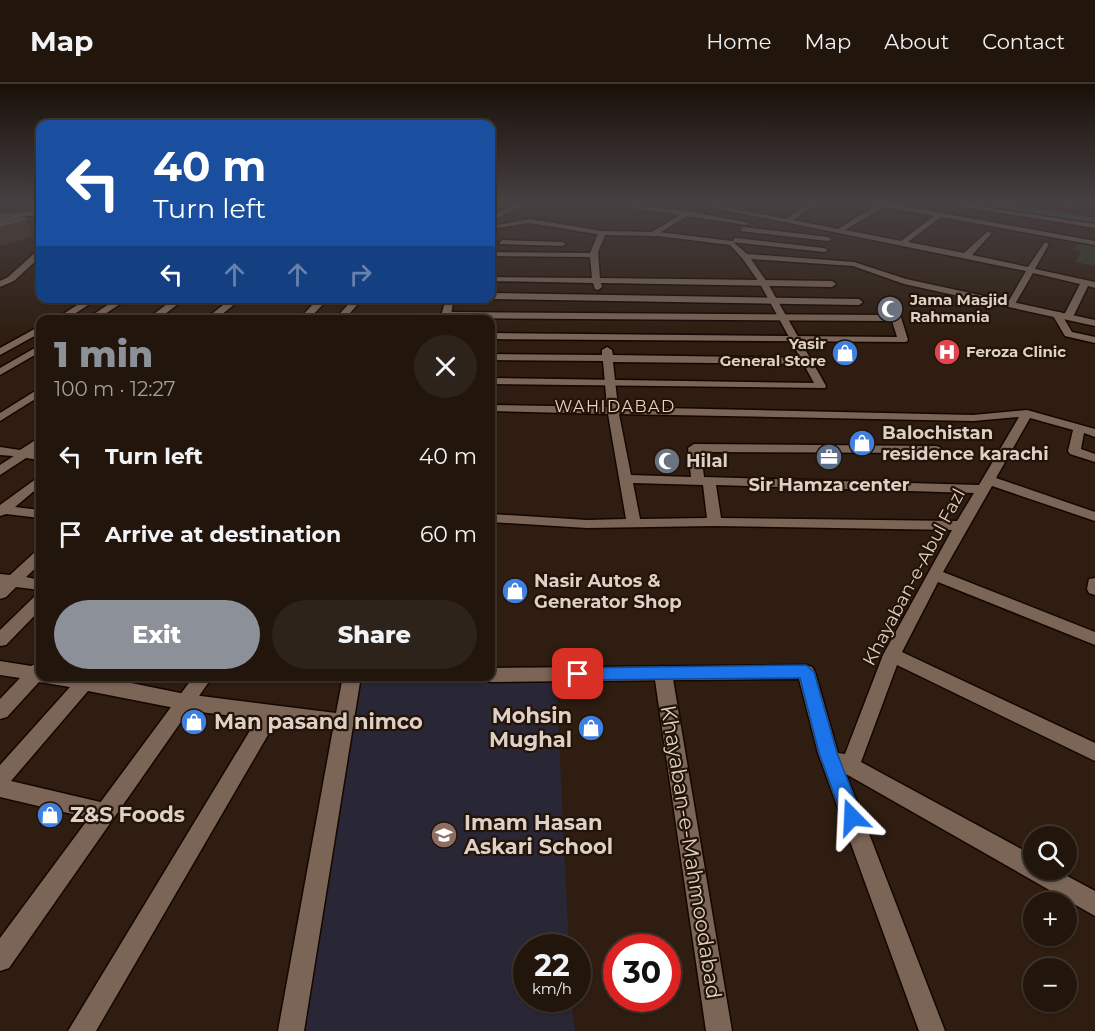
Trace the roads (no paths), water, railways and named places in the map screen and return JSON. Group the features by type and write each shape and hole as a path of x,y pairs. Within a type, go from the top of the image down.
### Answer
{"street":[{"path":"560,255 561,248"},
{"path":"594,248 596,280 604,317 613,412 634,524"},
{"path":"495,381 821,386 773,299 745,256 743,248"},
{"path":"822,261 826,248"},
{"path":"928,248 1090,284 1068,317"},
{"path":"966,256 973,248"},
{"path":"1011,304 1043,248"},
{"path":"495,254 594,255"},
{"path":"0,284 10,279 36,256"},
{"path":"745,256 854,264 904,281 1095,323"},
{"path":"495,279 832,284"},
{"path":"495,296 859,302"},
{"path":"66,315 87,303"},
{"path":"97,315 117,303"},
{"path":"157,315 175,303"},
{"path":"215,315 231,303"},
{"path":"307,315 320,303"},
{"path":"343,315 354,303"},
{"path":"1058,314 1068,334 1095,340"},
{"path":"495,317 895,316 903,340 495,336"},
{"path":"0,352 36,331"},
{"path":"0,372 36,350"},
{"path":"495,357 808,361"},
{"path":"0,418 36,395"},
{"path":"495,408 973,418 1027,413 1095,433"},
{"name":"Khayaban-e-Abul Fazl","path":"850,766 892,655 934,574 1027,413"},
{"path":"1079,428 1074,451 1095,458"},
{"path":"0,471 36,444"},
{"path":"714,522 694,448 936,450"},
{"path":"0,451 36,456"},
{"path":"626,479 985,485 1095,517"},
{"path":"1,510 36,483"},
{"path":"1,510 36,514"},
{"path":"495,518 556,523 714,522 961,526"},
{"path":"0,593 7,580 36,559"},
{"path":"934,574 1095,639"},
{"path":"7,580 36,584"},
{"path":"1095,583 1095,589"},
{"path":"0,640 36,605"},
{"path":"892,655 1095,752"},
{"path":"0,668 36,673"},
{"path":"495,675 806,672 828,753 932,1031"},
{"name":"Khayaban-e-Mahmoodabad","path":"663,673 719,1031"},
{"path":"0,711 36,679"},
{"path":"0,779 86,681"},
{"path":"91,681 185,702 344,722"},
{"path":"2,953 200,681"},
{"path":"291,1031 351,681"},
{"path":"81,1031 271,713"},
{"path":"828,753 1023,864"},
{"path":"0,788 106,812"},
{"path":"1052,880 1095,904"}],"place":[{"name":"Jama Masjid Rahmania","path":"890,309"},
{"name":"Feroza Clinic","path":"947,352"},
{"name":"Yasir General Store","path":"845,353"},
{"name":"Balochistan residence karachi","path":"862,443"},
{"name":"Sir Hamza center","path":"829,457"},
{"name":"Hilal","path":"667,461"},
{"name":"Nasir Autos & Generator Shop","path":"515,591"},
{"name":"Man pasand nimco","path":"194,722"},
{"name":"Mohsin Mughal","path":"591,728"},
{"name":"Z&S Foods","path":"50,815"},
{"name":"Imam Hasan Askari School","path":"444,835"}],"district":[{"name":"WAHIDABAD","path":"615,406"}]}
